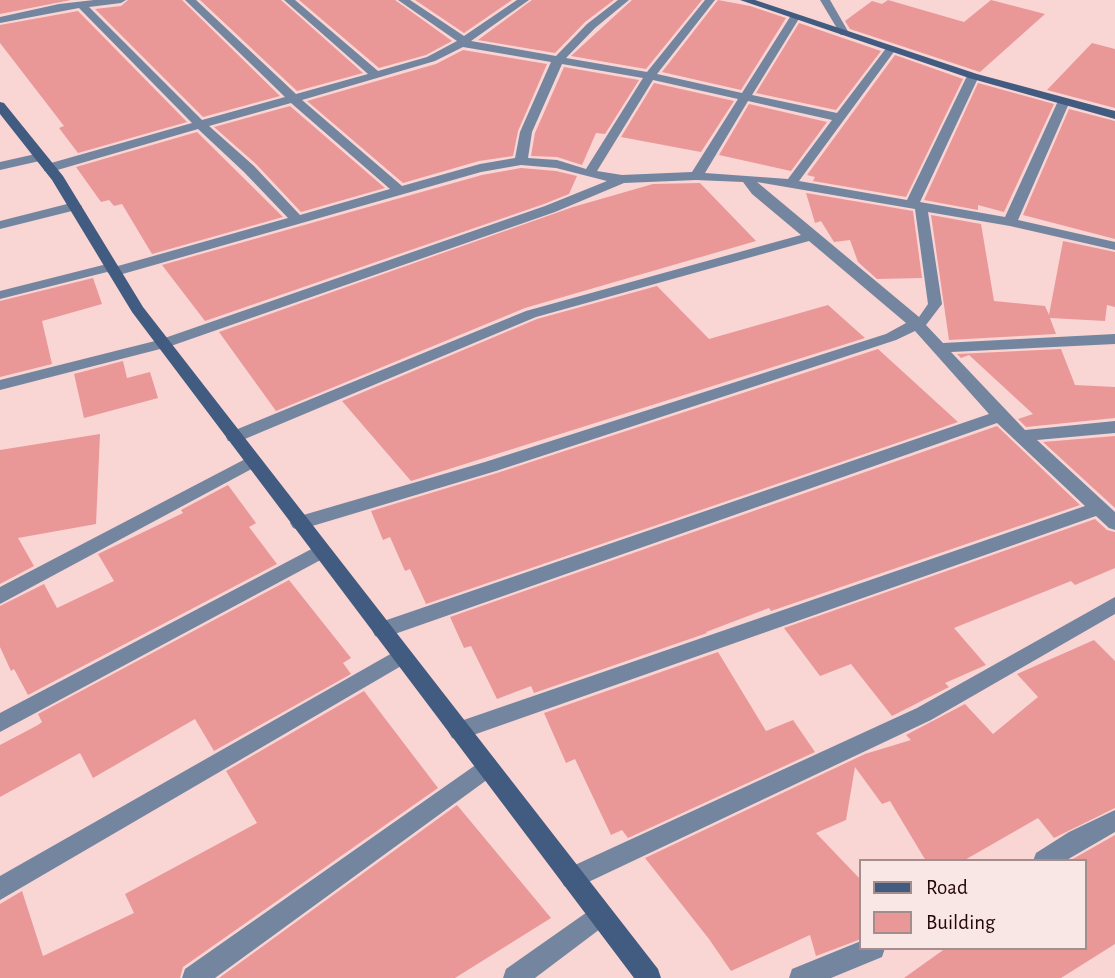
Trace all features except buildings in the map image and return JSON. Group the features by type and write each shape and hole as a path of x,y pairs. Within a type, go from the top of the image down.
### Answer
{"street":[{"path":"0,20 59,7 121,0"},
{"path":"190,0 293,99 400,191"},
{"path":"289,0 376,75"},
{"path":"403,0 462,41 650,76 841,118"},
{"path":"0,166 45,162 200,125 431,59 524,0"},
{"path":"522,161 526,132 558,60 591,26 624,0"},
{"path":"589,174 650,76 710,0"},
{"path":"745,0 973,76 1115,115"},
{"path":"83,6 200,125 249,169 298,221"},
{"path":"696,176 795,17"},
{"path":"791,183 891,49"},
{"path":"299,523 555,446 891,337 917,324 929,316 934,304 916,206 973,76"},
{"path":"1010,222 1064,101"},
{"path":"2,112 45,162 75,206 136,309 649,978"},
{"path":"0,295 298,221 480,168 522,161 557,164 589,174 622,179 696,176 791,183 1010,222 1115,246"},
{"path":"747,178 757,191 917,324 1000,416 1115,523"},
{"path":"0,386 163,344 550,209 622,179"},
{"path":"0,225 75,206"},
{"path":"234,437 531,314 813,236"},
{"path":"940,348 1115,339"},
{"path":"382,630 1000,416"},
{"path":"1021,436 1115,427"},
{"path":"0,596 253,461"},
{"path":"459,731 1099,508"},
{"path":"0,723 321,551"},
{"path":"572,878 924,714 1115,605"},
{"path":"0,889 401,656"},
{"path":"194,978 487,767"},
{"path":"1047,859 1115,821"},
{"path":"515,978 600,915"},
{"path":"801,978 868,950"}],"lane":[{"path":"825,0 844,33"}]}
